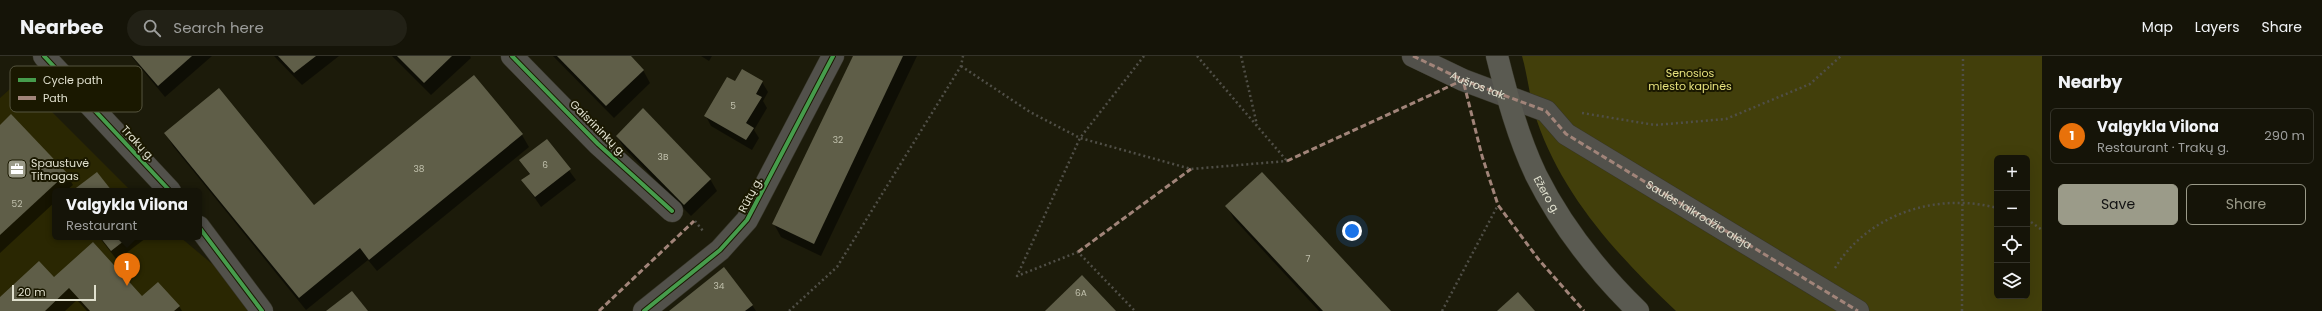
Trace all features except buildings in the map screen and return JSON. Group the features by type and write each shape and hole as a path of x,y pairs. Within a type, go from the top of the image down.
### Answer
{"main road":[{"name":"Ežero g.","path":"1497,56 1507,97 1527,154 1552,202 1577,240 1620,294 1638,311"}],"street":[{"name":"Trakų g.","path":"44,56 53,66"},
{"name":"Gaisrininkų g.","path":"512,56 598,144 672,211"},
{"name":"Rūtų g.","path":"644,311 720,250 747,220 833,56"},
{"name":"Aušros tak.","path":"1414,56 1463,80 1546,111"},
{"name":"Saulės laikrodžio alėja","path":"1546,111 1566,134 1858,311"},
{"name":"Trakų g.","path":"96,112 167,188"},
{"path":"202,230 262,311"}],"path":[{"path":"788,311 837,267 961,66 963,56"},
{"path":"1134,310 1078,252 1017,276 1080,138 1144,56"},
{"path":"961,66 1030,112 1080,138 1191,169 1287,161 1197,56"},
{"path":"1241,56 1257,126"},
{"path":"1546,111 1591,114 1655,125 1726,119 1810,84 1841,56"},
{"path":"1962,311 1963,56"},
{"path":"1822,289 1840,259 1865,234 1895,216 1928,205 1963,202 1994,207"},
{"path":"1442,311 1498,205"},
{"path":"2030,221 2042,230"}],"shaded area":[{"path":"10,89 10,112 52,112 128,188 52,188 52,240 184,240 254,299 262,311 0,311 0,98"}],"green space":[{"name":"Senosios miesto kapinės","path":"1522,56 2042,56 2042,311 1676,311 1614,247 1577,200 1548,149 1537,121"}],"marked path":[{"path":"1413,56 1463,80 1546,111 1566,134 1858,311"},
{"path":"1287,161 1463,80 1482,156 1498,205 1539,260 1584,311"},
{"path":"1078,252 1191,169"},
{"path":"599,311 694,221"}],"cycle path":[{"path":"44,56 53,66"},
{"path":"512,56 598,144 672,211"},
{"path":"644,311 720,250 747,220 833,56"},
{"path":"96,112 167,188"},
{"path":"202,231 262,311"}],"place":[{"name":"Spaustuvė Titnagas","path":"17,169"},
{"name":"Valgykla Vilona","path":"127,286"}]}
